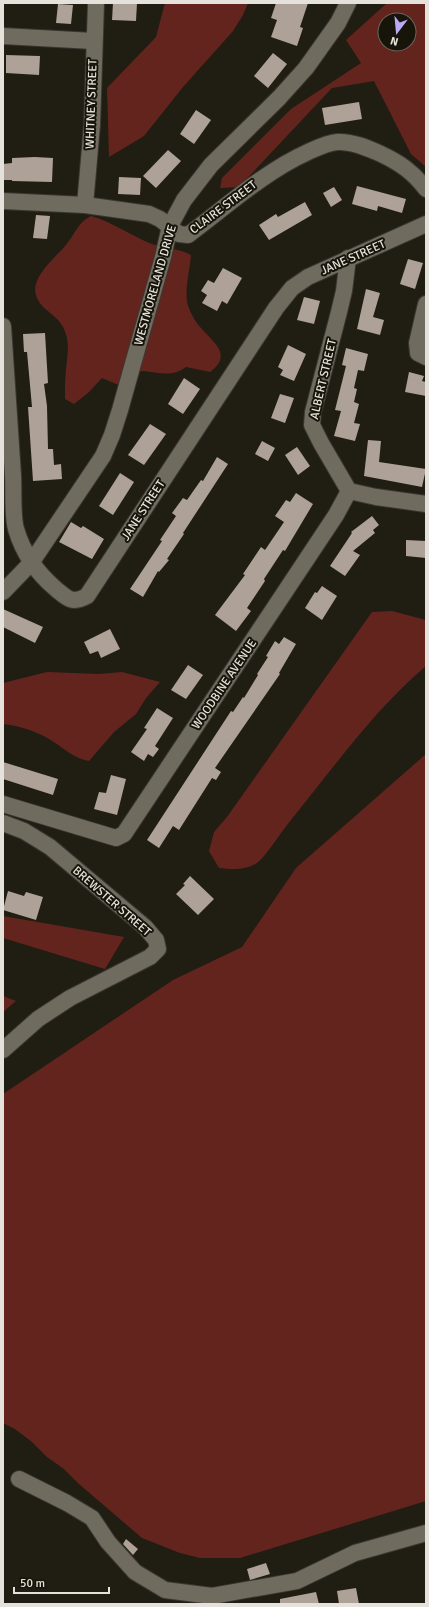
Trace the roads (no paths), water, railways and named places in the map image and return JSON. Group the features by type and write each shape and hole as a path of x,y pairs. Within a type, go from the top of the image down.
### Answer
{"street":[{"name":"WHITNEY STREET","path":"85,205 92,125 93,41 96,3"},
{"name":"WESTMORELAND DRIVE","path":"3,592 31,563 103,456 112,435 161,265 170,226 184,200 211,165 279,98 306,68 334,28 348,3"},
{"path":"3,36 93,41"},
{"name":"CLAIRE STREET","path":"3,201 85,205 149,214 160,219 179,234 188,235 262,178 291,160 321,146 338,142 363,146 393,160 416,175 426,189"},
{"name":"JANE STREET","path":"3,326 15,527 21,545 31,563 51,585 70,600 78,600 87,596 276,308 292,288 308,277 426,224"},
{"name":"ALBERT STREET","path":"348,258 342,298 313,412 312,424 321,443 350,491"},
{"path":"426,304 417,343 418,353 426,357"},
{"path":"350,491 376,497 426,504"},
{"name":"WOODBINE AVENUE","path":"3,804 116,838 124,834 336,515 350,491"},
{"name":"BREWSTER STREET","path":"3,823 24,830 50,848 145,927 156,940 158,949 150,957 70,998 38,1019 3,1050"},
{"path":"19,1479 67,1503 92,1518 108,1542 135,1572 165,1590 209,1600 297,1581 355,1553 426,1533"}]}
